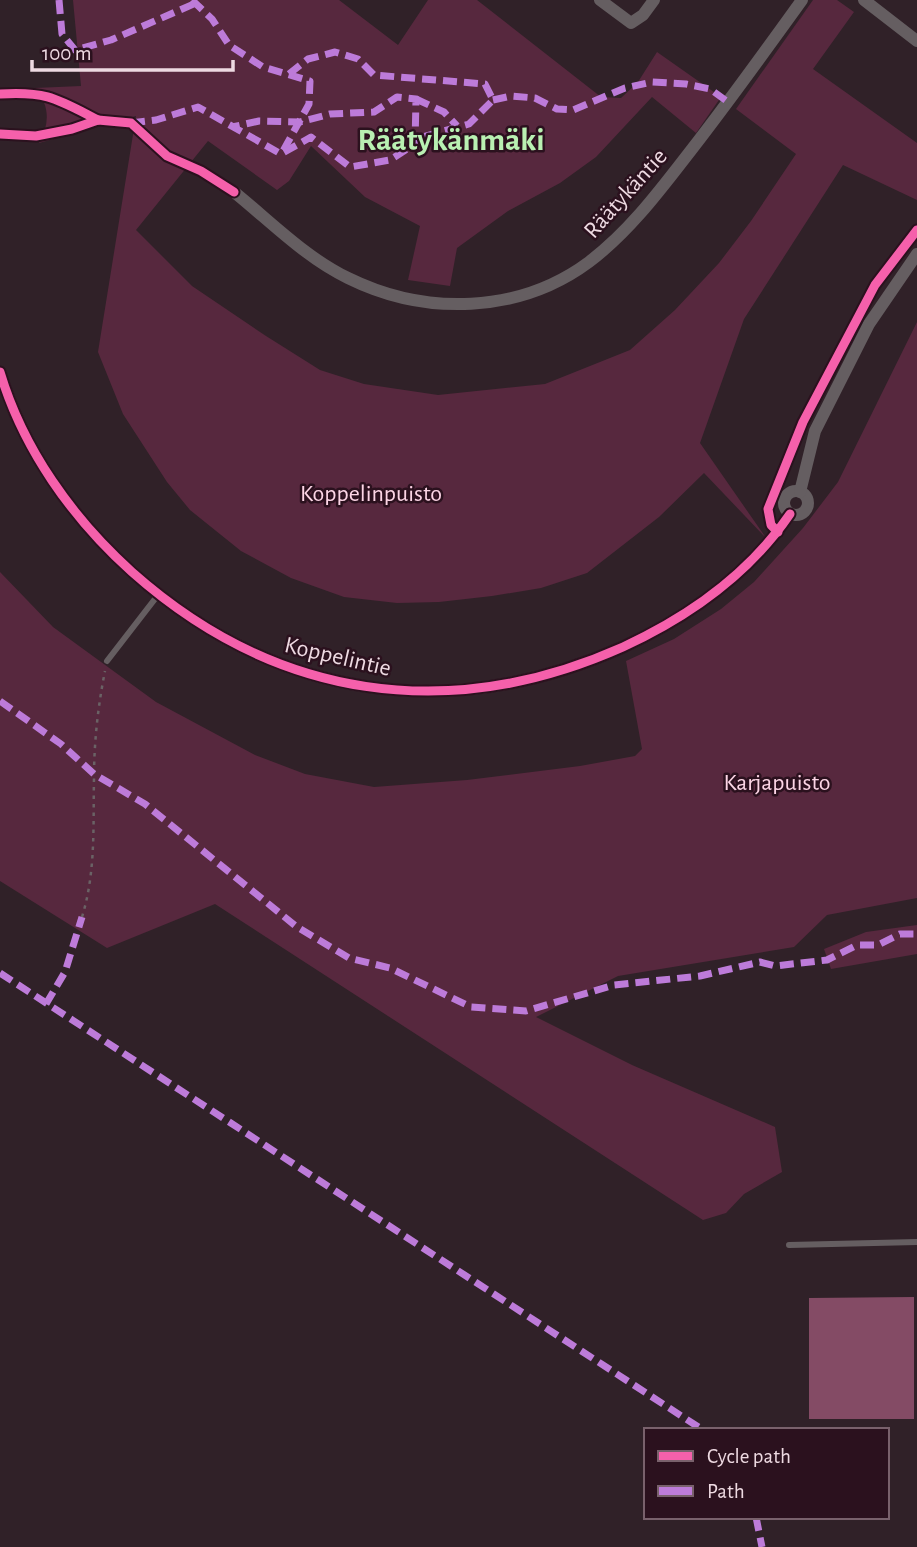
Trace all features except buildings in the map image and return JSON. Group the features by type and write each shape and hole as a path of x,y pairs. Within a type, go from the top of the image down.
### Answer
{"street":[{"path":"600,0 631,23 643,15 654,0"},
{"name":"Räätykäntie","path":"234,192 321,262 347,278 374,289 405,299 466,305 489,303 535,291 551,285 590,261 649,205 803,0"},
{"path":"864,0 917,41"},
{"name":"Koppelintie","path":"0,372 22,431 71,507 117,558 158,595 191,619 230,642 304,673 345,683 390,690 487,688 552,674 593,660 654,632 698,606 757,555 790,514 785,508 786,497 792,492 800,492 816,431 834,394 869,324 917,254"}],"lane":[{"path":"107,661 158,595"},
{"path":"789,1245 917,1242"}],"path":[{"path":"82,917 91,888 99,702 107,661"}],"green space":[{"name":"Koppelinpuisto","path":"73,0 339,0 398,45 428,0 477,0 601,97 621,98 638,82 657,52 721,97 696,133 652,97 596,157 560,183 508,211 457,248 450,286 408,280 420,226 365,197 311,146 289,181 277,190 208,141 136,230 192,286 320,370 364,384 438,395 545,384 630,350 675,310 719,263 796,154 736,109 813,0 837,0 854,12 813,69 917,143 917,200 843,165 744,319 700,443 766,538 704,473 659,517 587,573 541,588 439,602 397,603 344,597 291,578 241,551 190,510 167,482 123,414 98,352 136,116 39,143 47,115 44,101 35,88 81,86"},
{"name":"Karjapuisto","path":"917,322 917,898 827,915 794,947 618,976 536,1017 632,1065 775,1127 782,1172 744,1194 726,1213 703,1220 215,904 107,948 0,881 0,572 53,627 156,702 255,755 305,774 374,787 467,780 580,766 635,756 642,749 626,661 674,639 721,609 754,582 803,528 838,482"},
{"path":"917,925 917,954 831,969 824,949 866,932"}],"shaded area":[{"path":"914,1297 914,1419 809,1419 809,1298"}],"marked path":[{"path":"59,0 62,34 75,50 111,40 196,3"},
{"path":"192,0 212,19 229,45 263,67 310,81 309,104 283,151"},
{"path":"289,74 308,59 335,52 358,59 374,75 485,84 493,100 469,124 415,139"},
{"path":"493,100 511,96 535,98 557,109 573,110 625,88 652,82 710,89 728,102"},
{"path":"131,123 156,120 198,107 281,154 311,137 350,167 390,160 415,144 416,99 397,97 374,112 330,114 300,122 259,121 232,127"},
{"path":"416,99 444,112 457,126"},
{"path":"0,701 61,744 94,774 145,804 297,927 349,958 390,968 471,1007 526,1011 614,985 700,976 760,962 775,966 827,960 857,945 878,945 900,934 917,934"},
{"path":"46,1004 65,972 82,917"},
{"path":"0,973 700,1428"},
{"path":"756,1519 762,1547"}],"cycle path":[{"path":"0,94 41,95 98,120"},
{"path":"0,134 36,136 72,129 98,120 131,123 167,156 201,171 234,192"},
{"path":"778,532 771,525 768,509 803,422 875,285 917,230"},
{"path":"0,372 22,428 52,481 89,529 132,572 187,615 244,648 304,672 366,686 428,691 493,686 558,671 623,647 671,622 716,592 756,556 790,514"}],"district":[{"name":"Räätykänmäki","path":"451,139"}]}
